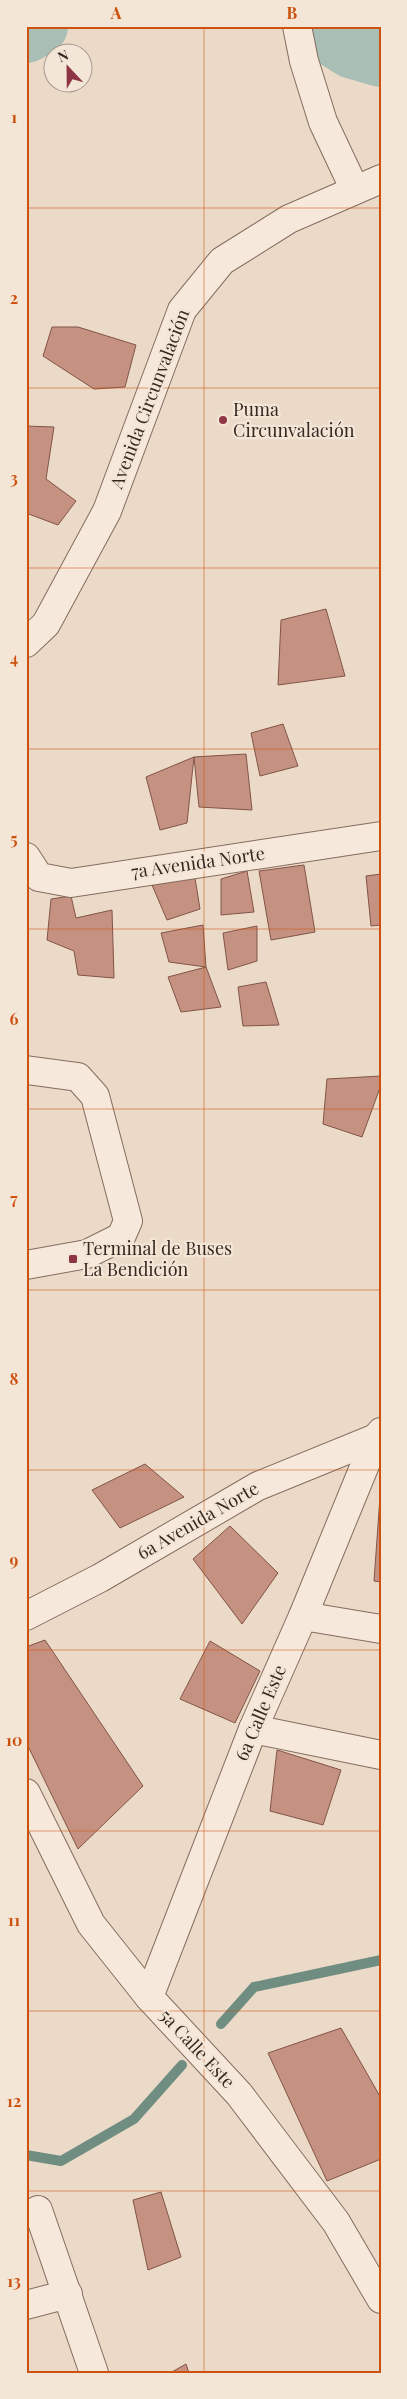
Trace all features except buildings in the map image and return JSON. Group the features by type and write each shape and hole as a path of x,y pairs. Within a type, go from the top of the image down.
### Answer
{"street":[{"path":"297,26 304,61 323,122 355,190"},
{"name":"Avenida Circunvalación","path":"26,643 46,624 107,511 182,310 222,261 289,219 381,179"},
{"name":"7a Avenida Norte","path":"26,857 39,877 71,883 381,836"},
{"path":"26,1070 78,1077 95,1096 128,1221 121,1237 87,1254 26,1265"},
{"name":"6a Avenida Norte","path":"26,1616 100,1578 258,1486 378,1435"},
{"name":"6a Calle Este","path":"149,1997 253,1729 303,1616 378,1435"},
{"path":"303,1616 381,1630"},
{"path":"253,1729 381,1756"},
{"name":"5a Calle Este","path":"26,1793 91,1924 149,1997 239,2094 336,2222 381,2299"},
{"path":"38,2210 94,2373"},
{"path":"26,2305 68,2294"}],"waterway":[{"path":"26,33 38,26"},
{"path":"316,26 353,49 381,57"},
{"path":"221,2024 254,1987 381,1960"},
{"path":"26,2155 61,2161 134,2119 182,2065"}],"place":[{"name":"Puma Circunvalación","path":"223,420"},
{"name":"Terminal de Buses La Bendición","path":"73,1259"}]}
